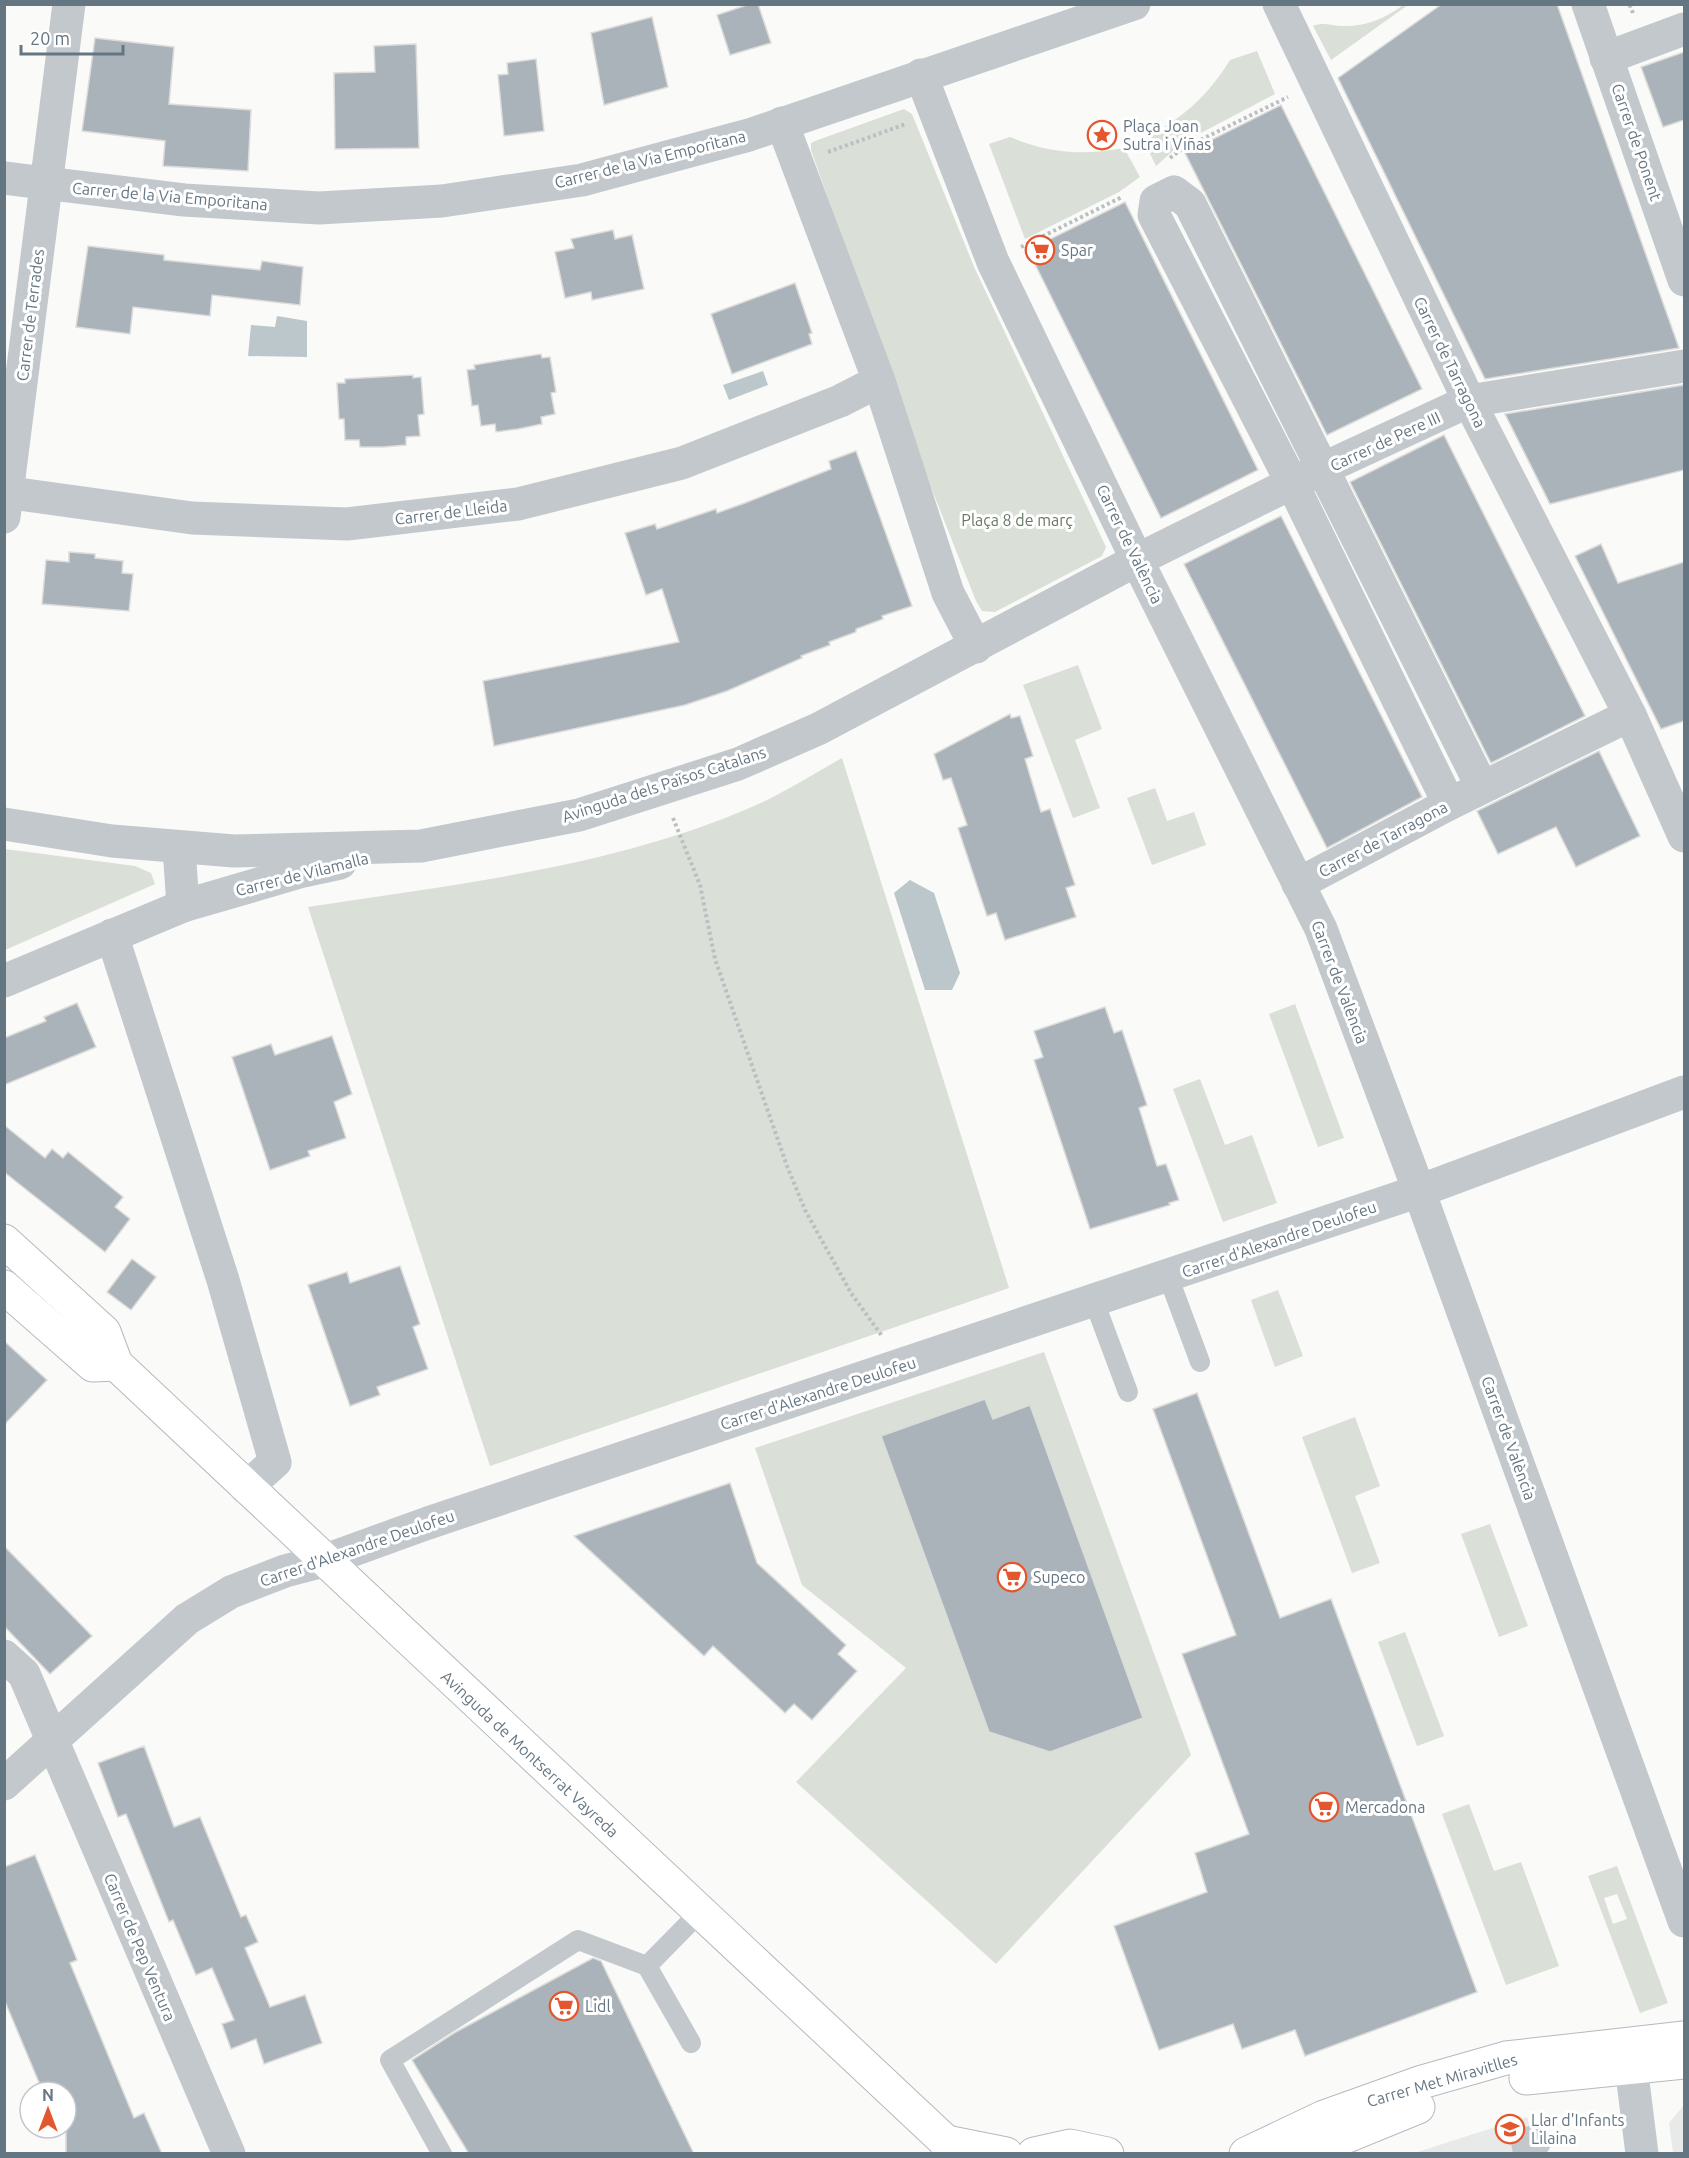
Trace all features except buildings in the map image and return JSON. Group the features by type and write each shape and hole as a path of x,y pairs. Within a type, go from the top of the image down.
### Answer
{"street":[{"name":"Carrer de Terrades","path":"6,500 69,4"},
{"name":"Carrer de la Via Emporitana","path":"4,178 184,200 319,208 442,201 582,180 703,149 1134,4"},
{"name":"Carrer de Tarragona","path":"1279,4 1469,401 1630,715 1684,836"},
{"name":"Carrer de Ponent","path":"1587,4 1684,280"},
{"path":"1606,58 1684,29"},
{"name":"Carrer de València","path":"921,75 993,262 1137,560 1321,929 1419,1191 1684,1921"},
{"path":"782,123 879,381 948,593 976,647"},
{"path":"1449,804 1292,483 1154,215 1156,201 1174,192 1190,204 1482,787"},
{"name":"Carrer de Pere III","path":"1137,560 1292,483 1469,401 1684,366"},
{"name":"Carrer de Lleida","path":"6,500 192,518 347,524 518,504 682,463 840,401 879,381"},
{"name":"Avinguda dels Països Catalans","path":"4,824 112,841 234,851 421,846 579,815 738,764 818,729 1137,560"},
{"name":"Carrer de Tarragona","path":"1298,884 1482,787 1630,715"},
{"name":"Carrer de Vilamalla","path":"4,981 183,906 303,871 421,846"},
{"path":"179,848 183,906"},
{"path":"112,935 223,1280 275,1462 246,1488"},
{"name":"Carrer d'Alexandre Deulofeu","path":"4,1784 187,1619 231,1592 285,1570 323,1561 439,1519 1419,1191 1684,1092"},
{"name":"Avinguda de Montserrat Vayreda","path":"4,1240 104,1332 116,1364 323,1561 701,1911 947,2148 1006,2154"},
{"path":"4,1287 93,1365 116,1364"},
{"name":"Carrer de Pep Ventura","path":"4,1656 24,1674 229,2154"},
{"name":"Carrer Met Miravitlles","path":"1246,2154 1324,2117 1422,2082 1506,2058 1684,2038"},
{"name":"Carrer Met Miravitlles","path":"1303,2154 1423,2105 1515,2079 1684,2062"},
{"path":"1631,2066 1642,2154"},
{"path":"1034,2154 1070,2146 1107,2154"}],"lane":[{"path":"1168,1276 1200,1362"},
{"path":"1094,1301 1128,1392"},
{"path":"647,1966 701,1911"},
{"path":"442,2154 390,2060 578,1940 647,1966 691,2043"}],"path":[{"path":"825,154 915,121"},
{"path":"662,788 700,885 715,959 787,1167 805,1210 845,1282 882,1337 893,1368"}],"shaded area":[{"path":"277,316 307,321 307,357 248,356 251,325 275,327"},
{"path":"763,371 768,385 729,400 723,385"},
{"path":"910,880 934,893 960,973 952,990 925,990 894,893"},
{"path":"1684,2105 1684,2153 1673,2153 1669,2123"},
{"name":"Llar d'Infants Lilaina","path":"1527,2117 1539,2153 1411,2154"}],"green space":[{"path":"1403,5 1408,5 1331,60 1313,26 1323,24 1350,26 1366,23 1382,18"},
{"path":"1257,51 1275,94 1182,143 1156,166 1143,139 1182,115 1192,106 1203,96 1230,60"},
{"name":"Plaça 8 de març","path":"904,109 912,114 975,269 1106,547 1102,556 995,612 982,611 976,601 917,452 811,150 811,143 815,141"},
{"path":"1010,137 1052,150 1094,152 1124,148 1140,177 1119,192 1025,239 989,144"},
{"path":"1078,665 1102,729 1075,740 1100,808 1073,818 1023,685"},
{"path":"842,758 1009,1288 490,1466 308,907 535,871 647,844 701,827 754,806"},
{"path":"1155,788 1167,821 1194,812 1206,845 1152,865 1127,798"},
{"path":"5,849 135,866 151,873 155,884 5,950"},
{"path":"1295,1004 1344,1138 1318,1147 1269,1014"},
{"path":"1200,1079 1225,1145 1252,1135 1277,1203 1223,1222 1173,1089"},
{"path":"1278,1290 1303,1356 1275,1367 1251,1300"},
{"path":"1044,1352 1191,1755 996,1964 796,1782 906,1668 802,1585 755,1448"},
{"path":"1355,1417 1380,1486 1355,1496 1380,1563 1352,1573 1302,1437"},
{"path":"1490,1524 1528,1626 1499,1637 1461,1534"},
{"path":"1405,1632 1444,1736 1417,1746 1378,1642"},
{"path":"1469,1804 1494,1871 1521,1862 1559,1966 1506,1985 1442,1814"},
{"path":"1617,1866 1668,2003 1640,2013 1588,1876","holes":["1617,1894 1627,1919 1613,1924 1604,1898"]}],"place":[{"name":"Plaça Joan Sutra i Viñas","path":"1102,135"},
{"name":"Spar","path":"1040,250"},
{"name":"Supeco","path":"1012,1577"},
{"name":"Mercadona","path":"1324,1807"},
{"name":"Lidl","path":"564,2006"},
{"name":"Llar d'Infants Lilaina","path":"1510,2129"}]}
